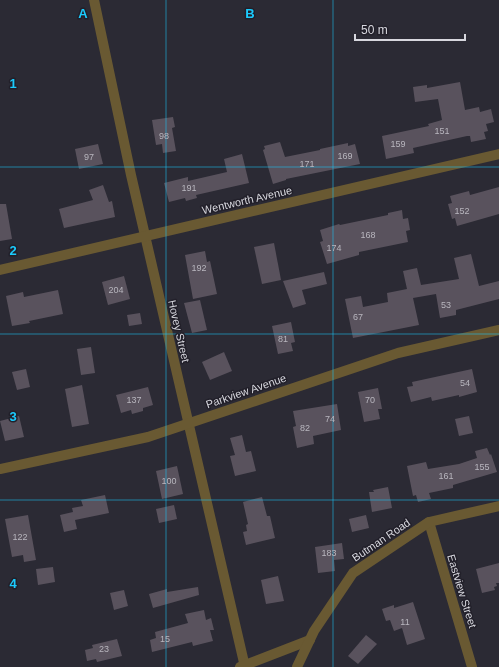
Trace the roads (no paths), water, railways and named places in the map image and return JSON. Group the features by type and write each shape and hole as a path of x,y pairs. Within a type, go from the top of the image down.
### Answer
{"street":[{"name":"Hovey Street","path":"94,0 130,175 244,666"},
{"name":"Wentworth Avenue","path":"0,270 499,154"},
{"name":"Parkview Avenue","path":"0,469 148,437 398,352 499,330"},
{"name":"Butman Road","path":"297,667 314,631 353,573 429,522 499,506"},
{"name":"Eastview Street","path":"429,522 472,667"},
{"path":"244,666 310,640"}]}
